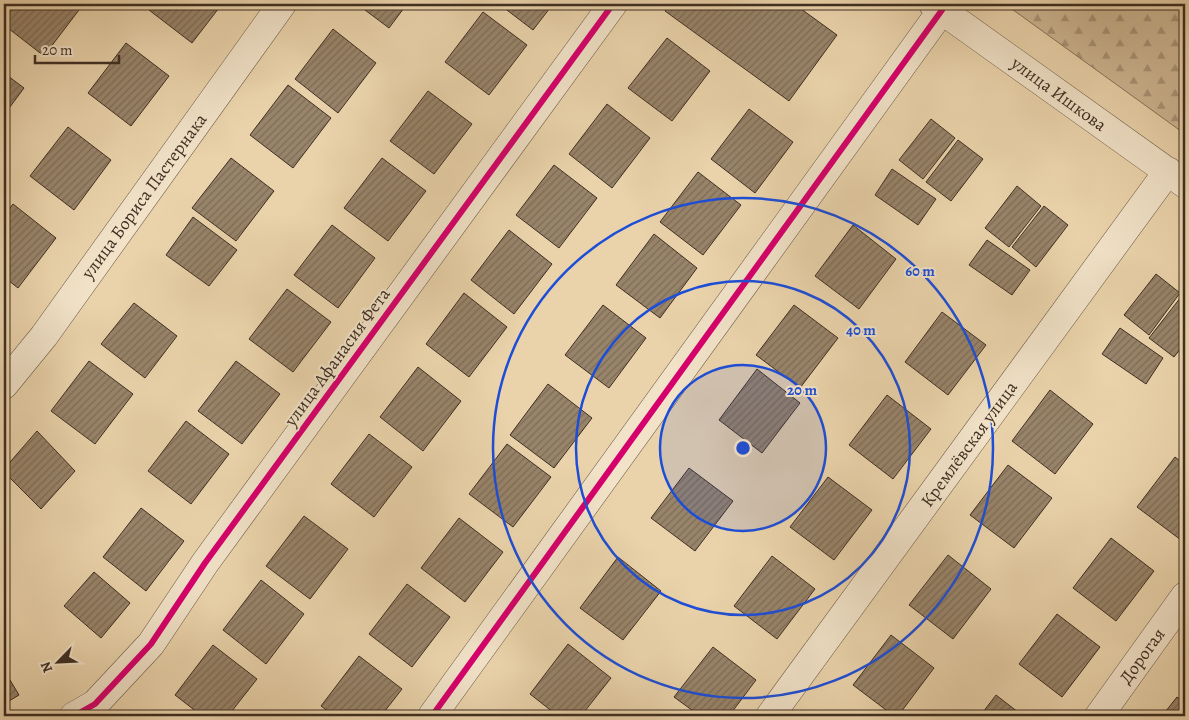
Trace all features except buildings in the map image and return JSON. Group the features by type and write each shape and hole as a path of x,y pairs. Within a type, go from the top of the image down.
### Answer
{"street":[{"name":"улица Бориса Пастернака","path":"4,385 44,336 282,4"},
{"name":"улица Афанасия Фета","path":"74,716 95,704 151,644 205,562 613,4"},
{"name":"улица Ишкова","path":"937,7 1176,177"},
{"path":"432,716 937,7"},
{"name":"Кремлёвская улица","path":"770,716 1176,177"},
{"name":"Дорогая","path":"1099,716 1185,596"}],"green space":[{"path":"1005,4 1182,4 1185,6 1185,134"}],"cycle path":[{"path":"74,716 95,704 151,644 205,563 613,4"},
{"path":"432,716 942,10"}]}
